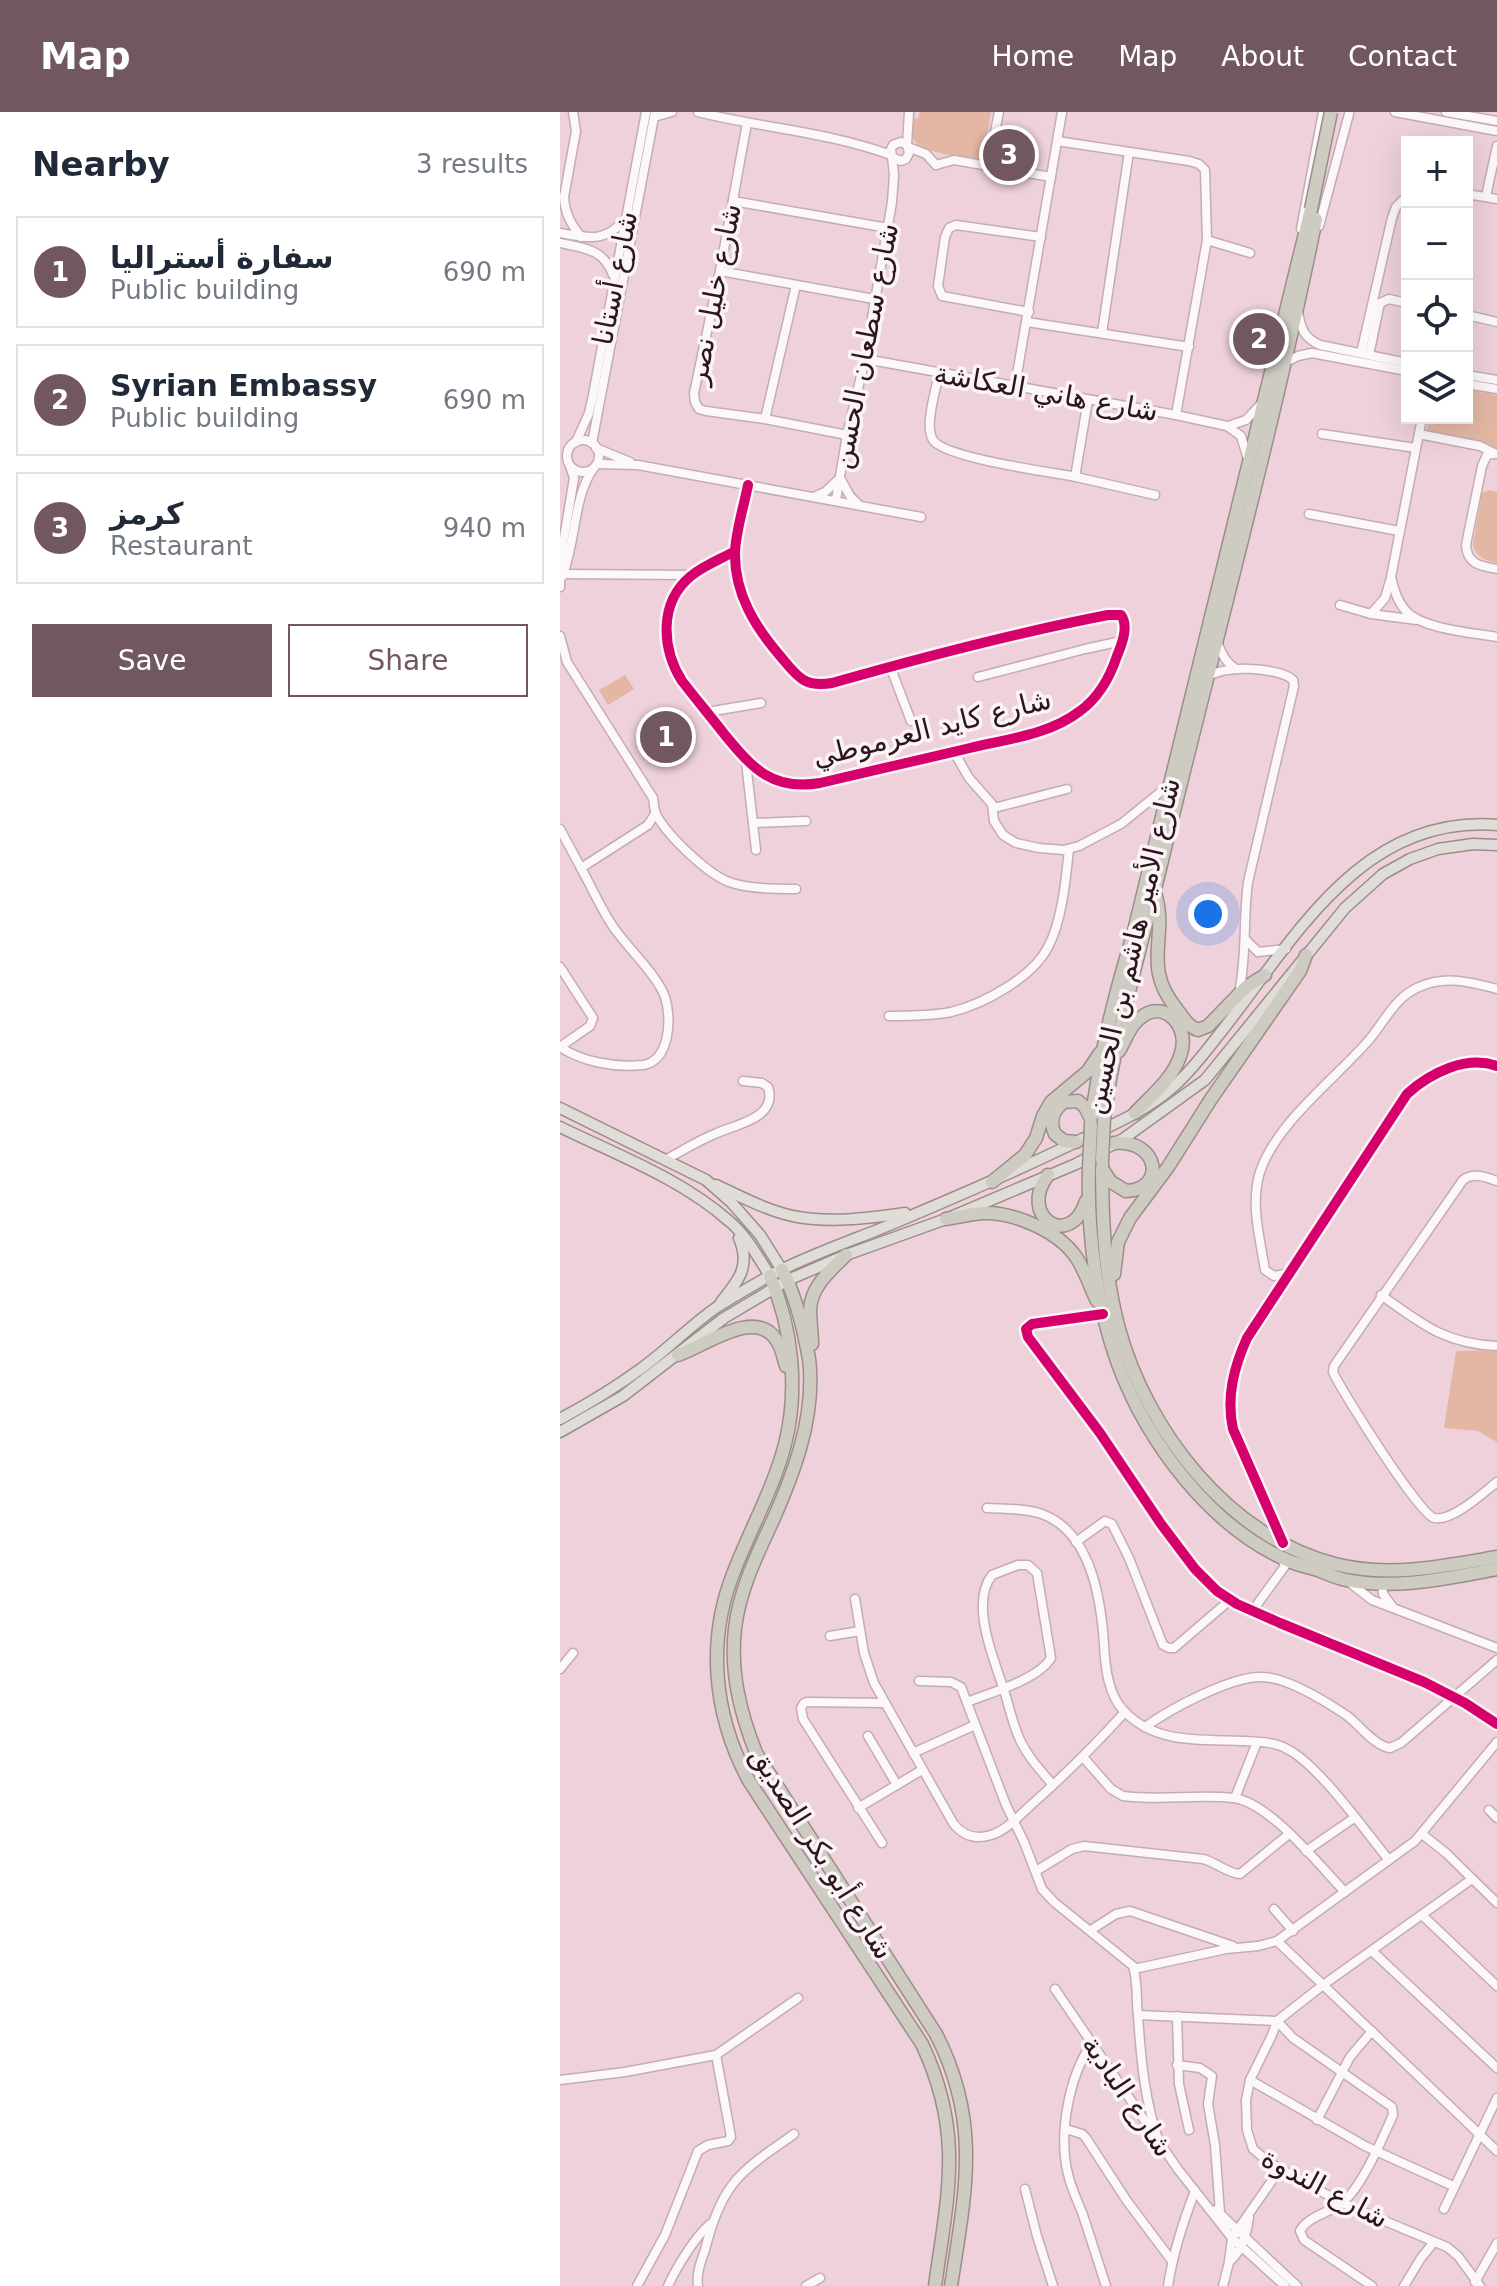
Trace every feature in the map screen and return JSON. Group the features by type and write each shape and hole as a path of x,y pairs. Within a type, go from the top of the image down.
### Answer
{"highway":[{"name":"شارع الأمير هاشم بن الحسين","path":"1336,112 1104,1047 1096,1122 1103,1237 1119,1329 1149,1404 1182,1456 1216,1494 1245,1520 1269,1528 1294,1550 1335,1564 1367,1569 1425,1569 1497,1557"},
{"name":"شارع الأمير هاشم بن الحسين","path":"1096,1122 1297,307 1311,245 1314,209"},
{"path":"1154,891 1159,910 1158,977 1165,994 1183,1019 1194,1028 1203,1029 1239,994 1265,975"},
{"path":"1113,1302 1116,1251 1125,1227 1300,971 1306,955"},
{"path":"1112,1065 1133,1026 1144,1015 1161,1013 1178,1023 1184,1042 1180,1056 1169,1078 1135,1113"},
{"path":"992,1182 1032,1147 1051,1102 1088,1071 1104,1047"},
{"path":"1076,1142 1064,1141 1055,1134 1052,1121 1056,1109 1064,1102 1078,1101 1096,1122"},
{"path":"1097,1165 1111,1182 1126,1191 1143,1187 1151,1178 1151,1160 1146,1151 1128,1142 1114,1143"},
{"name":"شارع الأمير هاشم بن الحسين","path":"1097,1165 1088,1194 1090,1234 1103,1314 1118,1364 1138,1408 1172,1464 1194,1490 1282,1565 1308,1567 1346,1580 1382,1582 1426,1582 1497,1569"},
{"path":"1048,1175 1041,1184 1038,1200 1041,1212 1048,1221 1061,1225 1073,1222 1082,1212 1088,1194"},
{"path":"946,1219 997,1214 1032,1225 1057,1239 1077,1258 1103,1314"},
{"path":"811,1367 810,1308 813,1295 822,1280 846,1255"},
{"name":"شارع أبو بكر الصديق","path":"779,1278 800,1316 811,1367 809,1410 800,1451 748,1576 733,1645 735,1680 750,1738 765,1770 936,2034 950,2061 964,2112 967,2152 951,2286"},
{"name":"شارع أبو بكر الصديق","path":"779,1278 792,1383 790,1418 784,1447 721,1610 716,1656 720,1701 732,1744 749,1781 922,2044 935,2073 946,2112 950,2153 948,2194 935,2286"},
{"path":"678,1355 731,1331 759,1327 777,1341 792,1383"}],"main road":[{"path":"560,1419 644,1366 716,1308 915,1212 992,1182 1135,1113 1163,1095 1184,1076 1350,874 1409,838 1430,832 1497,825"},
{"path":"560,1432 623,1396 779,1278 946,1219 1076,1164 1114,1143 1205,1080 1345,908 1364,889 1395,867 1438,849 1473,844 1497,845"},
{"name":"شارع أبو بكر الصديق","path":"560,1108 706,1180 731,1202 760,1235 779,1278"},
{"name":"شارع أبو بكر الصديق","path":"560,1127 684,1187 730,1222 779,1278"},
{"path":"706,1180 751,1202 798,1217 852,1219 915,1212"},
{"path":"716,1308 737,1280 745,1260 741,1241 730,1222"}],"street":[{"path":"573,112 576,131 562,201 566,215 581,237"},
{"path":"652,114 672,112"},
{"path":"698,112 867,147 892,156 897,161 925,157 936,165"},
{"path":"988,166 999,112"},
{"path":"1015,386 1062,112"},
{"path":"1300,254 1304,208 1319,133 1336,112"},
{"path":"1311,245 1326,206 1343,133 1336,112"},
{"path":"1395,112 1497,131"},
{"path":"1446,112 1497,121"},
{"name":"شارع أستانا","path":"574,444 589,413 626,219 652,114"},
{"name":"شارع أستانا","path":"594,446 652,114"},
{"path":"892,156 891,149 908,116"},
{"path":"905,160 909,153 908,116"},
{"name":"شارع خليل نصر","path":"747,123 694,393 695,402 699,409 847,435"},
{"path":"1319,133 1334,126 1343,133"},
{"path":"1057,141 1189,161 1204,168 1207,179 1207,240 1176,415"},
{"path":"867,147 901,142 926,154 936,165"},
{"path":"1486,196 1497,146"},
{"path":"1102,333 1129,152"},
{"name":"شارع سطعان الحسن","path":"892,156 894,192"},
{"name":"شارع سطعان الحسن","path":"836,500 865,359 894,192 905,160"},
{"path":"936,165 954,160 1051,177"},
{"path":"1473,195 1497,199"},
{"path":"733,201 888,228"},
{"path":"1365,354 1392,218 1401,202"},
{"path":"560,234 581,237 608,235 626,219"},
{"path":"1041,237 956,225 949,228 938,286 942,296 1102,333 1189,347"},
{"path":"1207,240 1250,253"},
{"path":"560,243 596,252 607,261 614,278"},
{"path":"720,271 874,299"},
{"path":"765,419 796,285"},
{"path":"1365,354 1380,303 1389,299 1401,302"},
{"path":"1297,307 1305,336 1326,351 1401,370"},
{"path":"1473,316 1497,322"},
{"path":"1283,364 1302,354 1326,351 1365,354 1401,362"},
{"name":"شارع هاني العكاشة","path":"865,359 1227,426"},
{"path":"939,373 929,425 935,443 959,454 1155,495"},
{"path":"1473,376 1497,380"},
{"path":"1473,385 1497,389"},
{"path":"1075,477 1088,400"},
{"path":"1227,426 1250,417 1265,400"},
{"path":"1371,614 1385,598 1391,577 1421,424"},
{"path":"1227,426 1237,431 1244,440 1248,465"},
{"path":"1322,434 1416,448"},
{"path":"1419,434 1480,446 1496,454"},
{"path":"560,445 581,440 638,465"},
{"path":"561,579 560,562 574,478 566,462 574,444"},
{"path":"561,579 568,563 583,490 599,453 594,446"},
{"path":"1496,454 1487,455 1482,466 1466,545 1467,556 1475,564 1497,569"},
{"path":"566,462 581,472 595,466 638,465 921,517"},
{"path":"815,497 840,478 858,504"},
{"path":"748,485 735,551 743,599 761,634 799,678 814,685 1030,631 1114,614 1121,615 1125,621 1122,641 978,677"},
{"path":"1309,514 1399,531"},
{"name":"شارع كايد العرموطي","path":"735,551 692,575 681,587 669,612 666,638 674,667 746,762 769,777 786,783 820,783 1049,729 1079,712 1095,697 1110,672 1122,641"},
{"path":"561,579 692,575"},
{"path":"1391,577 1399,600 1407,612 1418,620"},
{"path":"1340,605 1371,614 1418,620 1497,637"},
{"path":"560,636 567,662 653,798 655,814 688,853 716,875 734,883 796,889"},
{"path":"1217,641 1222,656 1237,670"},
{"path":"890,666 911,721"},
{"path":"1207,679 1213,672 1237,670 1285,674 1293,680 1294,686 1250,867 1239,994"},
{"path":"707,712 761,703"},
{"path":"954,752 969,778 994,808 997,827 1003,835 1012,842 1051,850 1069,849 1121,824 1168,786"},
{"path":"746,762 756,850"},
{"path":"994,808 1067,789"},
{"path":"1150,803 1158,801 1162,811"},
{"path":"581,868 648,825 655,814"},
{"path":"753,823 806,821"},
{"path":"560,829 614,928 662,990 668,1021 663,1050 657,1059 647,1064 615,1064 572,1055 560,1047 590,1026 593,1018 560,967"},
{"path":"889,1016 953,1011 991,996 1025,974 1050,945 1061,905 1069,849"},
{"path":"1245,939 1258,952 1286,949"},
{"path":"1291,1272 1274,1276 1265,1270 1257,1218 1256,1187 1274,1144 1318,1091 1370,1039 1407,993 1437,981 1462,981 1497,989"},
{"path":"1269,1528 1230,1413 1232,1379 1247,1338 1407,1094 1432,1076 1462,1064 1475,1062 1497,1066"},
{"path":"665,1160 762,1113 769,1099 768,1087 762,1083 743,1081"},
{"path":"1497,1181 1476,1175 1463,1180 1334,1366 1334,1375 1398,1476 1427,1514 1439,1518 1461,1510 1497,1482"},
{"path":"1381,1295 1441,1335 1464,1343 1497,1346"},
{"path":"1103,1314 1032,1324 1026,1329 1028,1337 1091,1420 1195,1569 1230,1600 1308,1636 1424,1682 1497,1724"},
{"path":"987,1508 1041,1514 1055,1521 1076,1542 1091,1568 1099,1596 1108,1675 1125,1712 1145,1727 1169,1737 1257,1742 1283,1747 1301,1759 1334,1792 1389,1860"},
{"path":"1076,1542 1105,1521 1112,1524 1166,1647 1174,1648 1230,1600"},
{"path":"967,1702 1003,1688 1042,1669 1051,1658 1037,1573 1033,1567 1023,1564 992,1575 984,1589 985,1626 1003,1688 1019,1738 1053,1785"},
{"path":"1253,1610 1282,1565"},
{"path":"1346,1580 1372,1600 1497,1648"},
{"path":"1382,1582 1385,1598 1395,1610"},
{"path":"855,1599 871,1675 884,1703 953,1823 968,1836 992,1835 1013,1822 1083,1757 1125,1712"},
{"path":"830,1636 860,1631"},
{"path":"560,1669 573,1653"},
{"path":"1145,1727 1168,1712 1229,1683 1261,1676 1291,1685 1328,1705 1380,1744 1390,1748 1401,1743 1497,1660"},
{"path":"919,1681 956,1683 961,1687 1006,1805 1047,1896 1134,1969 1147,2100 1160,2145"},
{"path":"882,1843 803,1719 801,1708 807,1702 884,1703"},
{"path":"913,1753 975,1725"},
{"path":"868,1736 897,1785"},
{"path":"1235,1798 1257,1742"},
{"path":"1134,1969 1238,1947 1258,1946 1277,1941 1293,1931 1422,1834 1497,1742"},
{"path":"1083,1757 1111,1789 1123,1796 1235,1798 1264,1811 1345,1892"},
{"path":"858,1808 922,1770"},
{"path":"1006,1805 1022,1813"},
{"path":"1489,1810 1497,1818"},
{"path":"1306,1851 1354,1818"},
{"path":"1036,1871 1072,1849 1084,1846 1203,1859 1240,1874 1289,1834"},
{"path":"1422,1834 1497,1903"},
{"path":"1138,2015 1277,2021 1472,1879"},
{"path":"1274,1909 1293,1931"},
{"path":"1091,1930 1116,1914 1130,1911 1238,1947"},
{"path":"1422,1915 1497,1986"},
{"path":"1277,1941 1497,2151"},
{"path":"1372,1951 1497,2068"},
{"name":"شارع البادية","path":"1055,1989 1160,2145 1204,2200"},
{"path":"560,2080 716,2055 798,1998"},
{"path":"1177,2016 1177,2065 1189,2130"},
{"path":"1277,2021 1293,2038 1392,2107 1393,2115 1356,2186 1342,2203 1306,2223 1300,2235 1372,2286"},
{"name":"شارع الندوة","path":"1277,2021 1250,2080 1245,2117 1253,2149 1280,2169 1342,2203 1453,2251 1472,2274 1476,2284"},
{"path":"1317,2120 1356,2048 1372,2031"},
{"path":"1092,2043 1077,2071 1067,2108 1065,2151 1068,2175 1106,2286"},
{"path":"637,2286 665,2235 698,2151 708,2145 728,2141 731,2137 716,2055"},
{"path":"1177,2065 1200,2068 1212,2076 1208,2104 1215,2145 1220,2213"},
{"path":"1250,2080 1376,2151 1453,2186"},
{"path":"1444,2209 1497,2098"},
{"path":"1066,2129 1086,2138 1127,2201 1172,2261"},
{"path":"698,2286 697,2277 723,2199 738,2178 794,2134"},
{"path":"1223,2286 1234,2234 1249,2217 1280,2169"},
{"path":"1025,2189 1053,2286"},
{"path":"1168,2286 1172,2261 1195,2191"},
{"path":"1204,2200 1220,2213 1240,2246 1285,2286"},
{"path":"1204,2200 1234,2234 1245,2237 1297,2286"},
{"path":"1229,2262 1245,2237 1249,2217"},
{"path":"668,2286 703,2230 714,2221"},
{"path":"1404,2286 1434,2242"},
{"path":"1476,2284 1497,2243"},
{"path":"806,2286 820,2278"}],"shaded area":[{"path":"920,112 991,112 985,148 990,149 985,157 970,157 938,153 921,147 914,140 912,131 914,118 918,119"},
{"path":"1473,391 1497,395 1497,448 1427,432 1428,424 1473,424"},
{"path":"1490,490 1497,492 1497,563 1482,558 1473,544 1482,493"},
{"path":"625,675 634,689 608,705 599,690"},
{"path":"1497,1350 1497,1442 1478,1431 1444,1428 1456,1351"}],"cycle path":[{"path":"735,551 696,572 680,587 668,613 670,655 682,681 745,758 765,775 789,784 820,783 1013,739 1055,726 1080,711 1098,693 1111,672 1124,635 1121,615 1108,615 969,646 832,683 808,682 797,675 772,646 742,595 735,552 748,485"},
{"path":"1283,1543 1233,1429 1230,1405 1232,1382 1247,1338 1407,1094 1426,1079 1461,1064 1497,1066"},
{"path":"1103,1314 1032,1324 1026,1329 1028,1337 1195,1569 1217,1591 1237,1604 1424,1682 1497,1724"}],"place":[{"name":"كرمز","path":"1009,155"},
{"name":"Syrian Embassy","path":"1259,339"},
{"name":"سفارة أستراليا","path":"666,737"}]}
